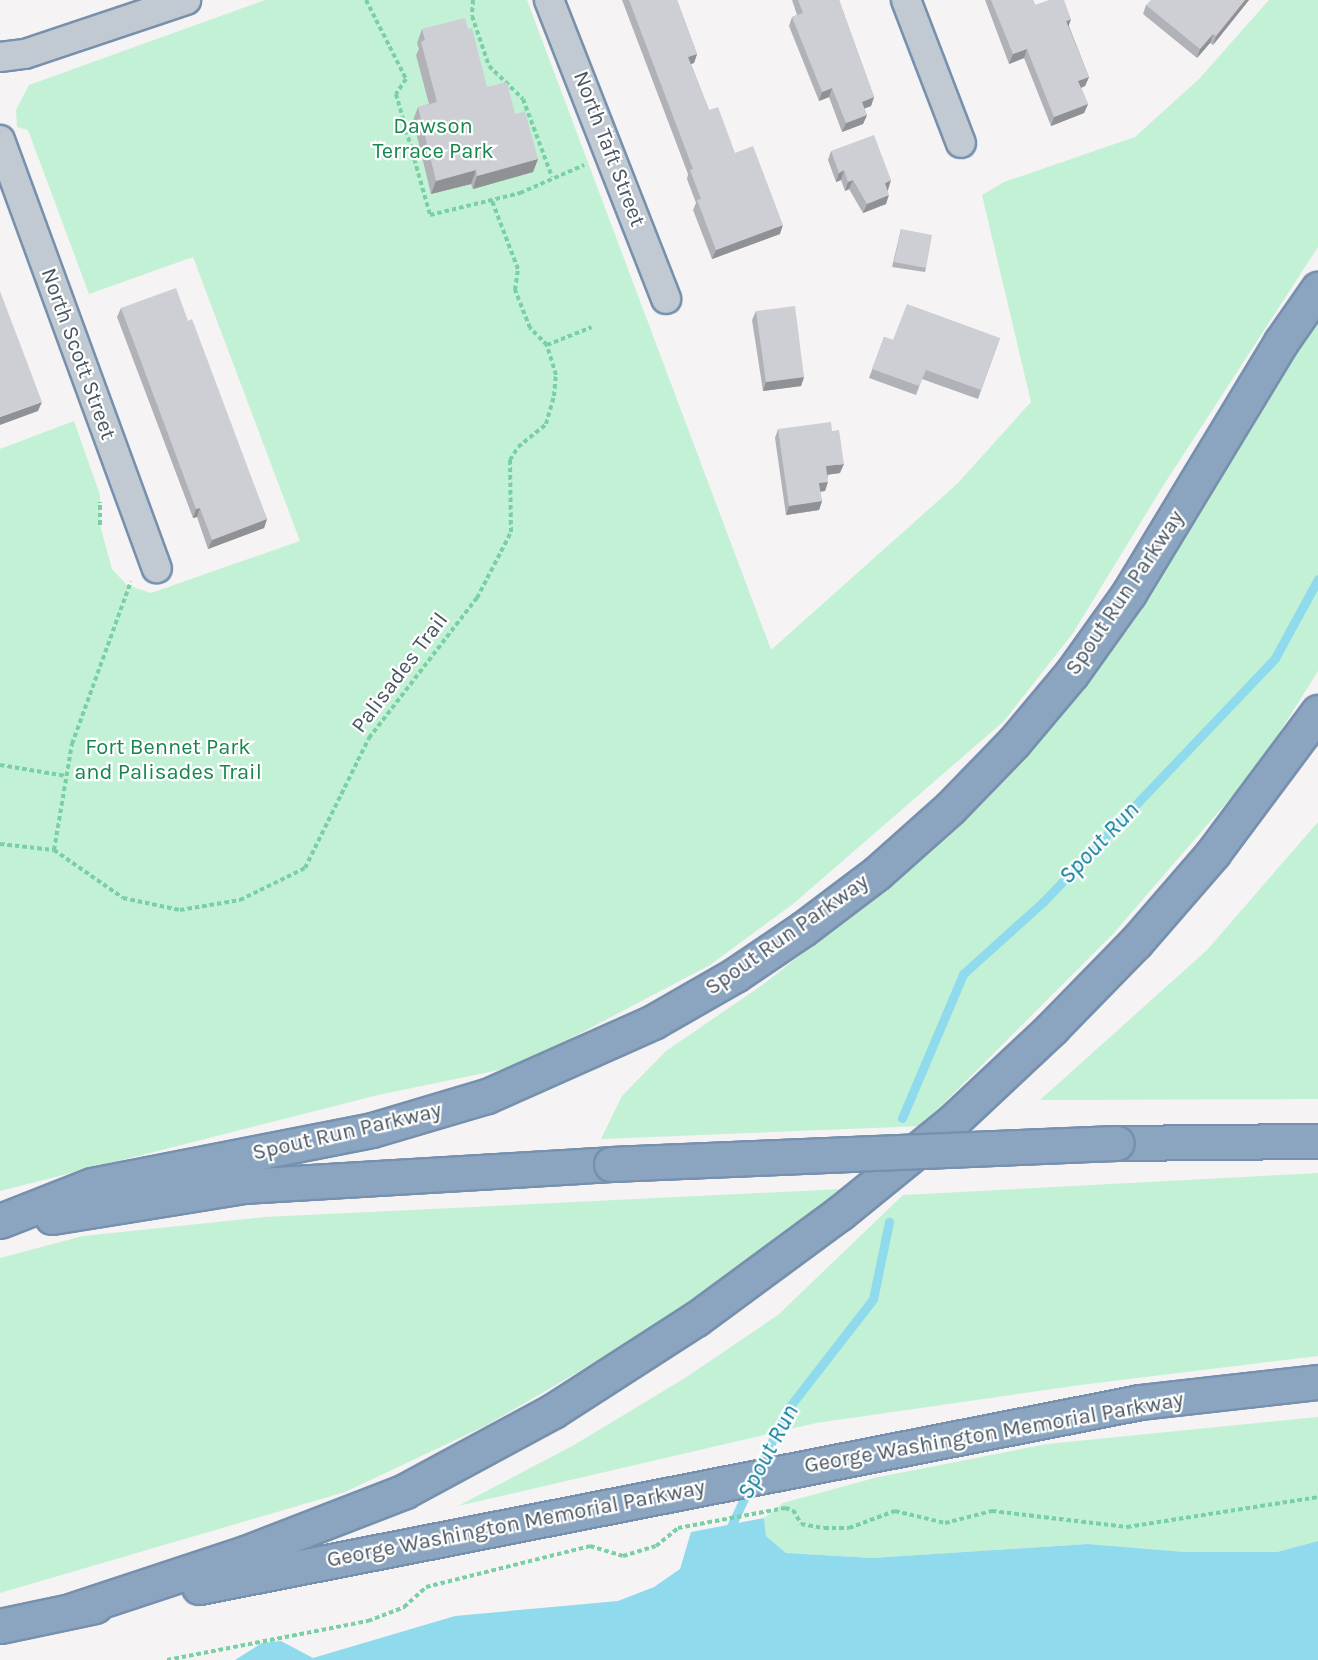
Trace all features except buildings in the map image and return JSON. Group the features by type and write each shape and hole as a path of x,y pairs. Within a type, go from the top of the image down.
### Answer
{"highway":[{"name":"Spout Run Parkway","path":"0,1221 92,1185 372,1130 487,1096 653,1022 795,935 927,828 1047,704 1129,593 1281,342 1318,290"},
{"path":"73,1610 248,1552 405,1491 554,1411 696,1319 840,1213 951,1122 1052,1028 1136,942 1213,853 1318,712"},
{"path":"0,1230 94,1208 243,1186 611,1164 1117,1143 1318,1141"},
{"name":"George Washington Memorial Parkway","path":"0,1626 652,1496 1140,1402 1318,1382"}],"street":[{"path":"0,57 25,54 186,0"},
{"name":"North Taft Street","path":"549,0 666,299"},
{"path":"906,0 961,143"},
{"name":"North Scott Street","path":"0,140 157,568"}],"path":[{"path":"366,0 406,79 396,94 430,215 492,201 590,163"},
{"path":"473,0 472,16 489,66 523,99 552,177"},
{"name":"Palisades Trail","path":"0,844 54,850 123,898 180,910 240,900 305,868 369,738 477,598 511,532 510,460 518,447 546,424 554,396 556,375 547,345 530,328 515,290 518,269 492,201"},
{"path":"547,345 592,327"},
{"path":"100,495 100,525"},
{"path":"54,850 72,744 127,585 137,574 157,568"},
{"path":"0,765 66,776"},
{"path":"167,1660 368,1622 404,1606 426,1587 590,1546 623,1556 656,1546 678,1528 785,1508 793,1510 801,1524 824,1528 849,1528 895,1511 945,1523 992,1511 1127,1527 1318,1497"}],"green space":[{"path":"265,0 527,0 771,650 957,484 1031,402 982,195 1004,182 1135,137 1199,79 1269,0 1318,0 1318,247 1163,486 1073,633 1004,721 793,904 710,965 518,1066 378,1095 0,1191 0,449 74,421 100,495 100,525 112,569 127,585 151,593 300,541 193,257 89,294 28,130 17,127 16,110 29,85"},
{"path":"1318,320 1318,671 1259,765 1112,935 921,1126 601,1139 622,1096 666,1051 761,986 885,889 963,817 1049,727 1153,584"},
{"path":"1318,822 1318,1099 1040,1100 1207,950"},
{"path":"1318,1173 1318,1356 1080,1385 816,1423 458,1506 574,1445 685,1378 778,1315 903,1195"},
{"path":"843,1189 662,1323 487,1425 345,1492 0,1593 0,1258 83,1236 265,1217"},
{"path":"1318,1417 1318,1541 1277,1552 1185,1552 1088,1544 872,1558 786,1553 766,1536 764,1518 783,1503 874,1478 1047,1444"}],"water":[{"path":"764,1518 766,1536 786,1553 872,1558 1088,1544 1185,1552 1277,1552 1318,1541 1318,1660 235,1660 262,1643 281,1641 313,1658 455,1616 618,1601 654,1587 680,1569 691,1532"}],"waterway":[{"name":"Spout Run","path":"902,1118 963,974 1043,902 1275,658 1318,579"},
{"name":"Spout Run","path":"758,1470 787,1410 873,1299 889,1222"},
{"name":"Spout Run","path":"727,1535 749,1488"}],"park label":[{"name":"Dawson Terrace Park","path":"433,138"},
{"name":"Fort Bennet Park and Palisades Trail","path":"168,760"}]}
